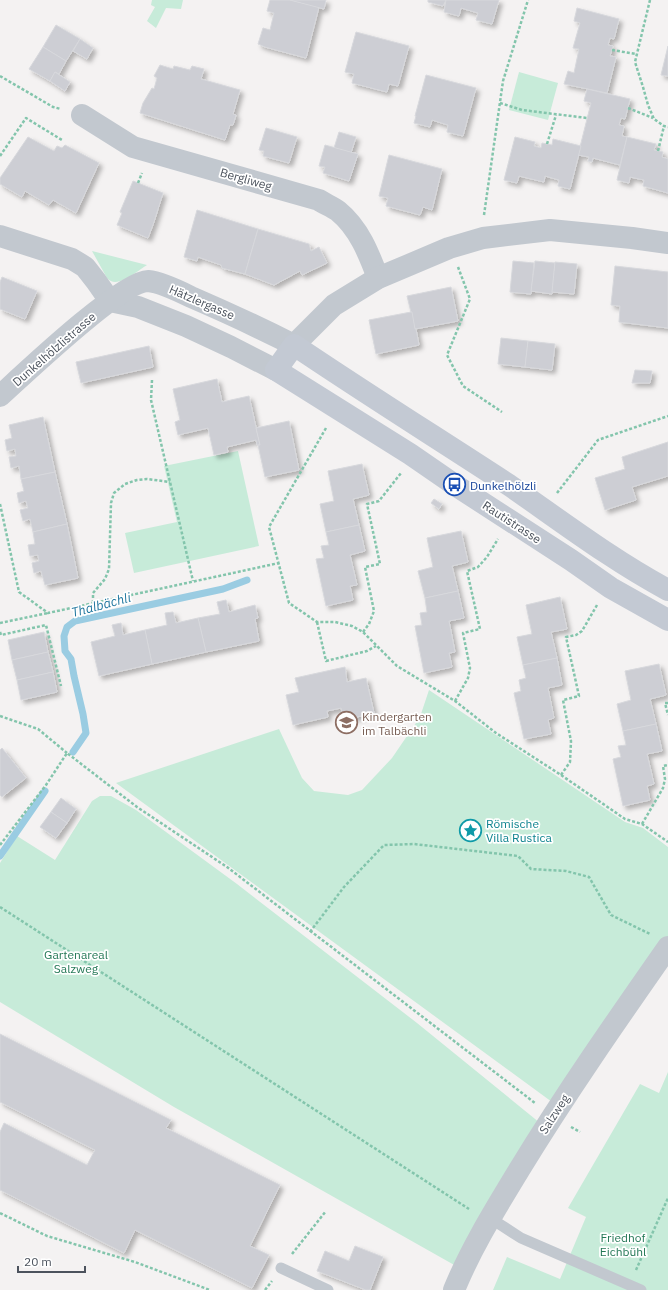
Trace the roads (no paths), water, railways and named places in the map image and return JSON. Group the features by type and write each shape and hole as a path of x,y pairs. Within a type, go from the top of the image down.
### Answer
{"street":[{"name":"Bergliweg","path":"82,115 133,147 319,200 338,211 356,230 369,255 378,278"},
{"path":"0,236 72,259 85,268 110,302 138,307 231,347 276,370 294,345 334,306 378,278 449,248 483,238 550,230 668,243"},
{"name":"Hätzlergasse","path":"110,302 136,284 147,281 154,282 245,321 294,345"},
{"name":"Dunkelhölzlistrasse","path":"0,396 32,365 110,302"},
{"path":"294,345 352,385 426,430 614,558 668,590"},
{"name":"Rautistrasse","path":"276,370 410,454 611,588 668,620"},
{"name":"Salzweg","path":"454,1290 489,1219 661,942"}],"lane":[{"path":"489,1219 521,1238 641,1290"},
{"path":"281,1268 328,1290"}],"waterway":[{"name":"Thalbächli","path":"73,752 86,733 71,659 65,651 64,636 67,627 75,621 223,589 247,580"},
{"name":"Thalbächli","path":"0,856 45,791"}],"place":[{"name":"Dunkelhölzli","path":"455,485"},
{"name":"Kindergarten im Talbächli","path":"347,723"},
{"name":"Römische Villa Rustica","path":"470,830"}],"park label":[{"name":"Gartenareal Salzweg","path":"76,961"},
{"name":"Friedhof Eichbühl","path":"623,1244"}]}
